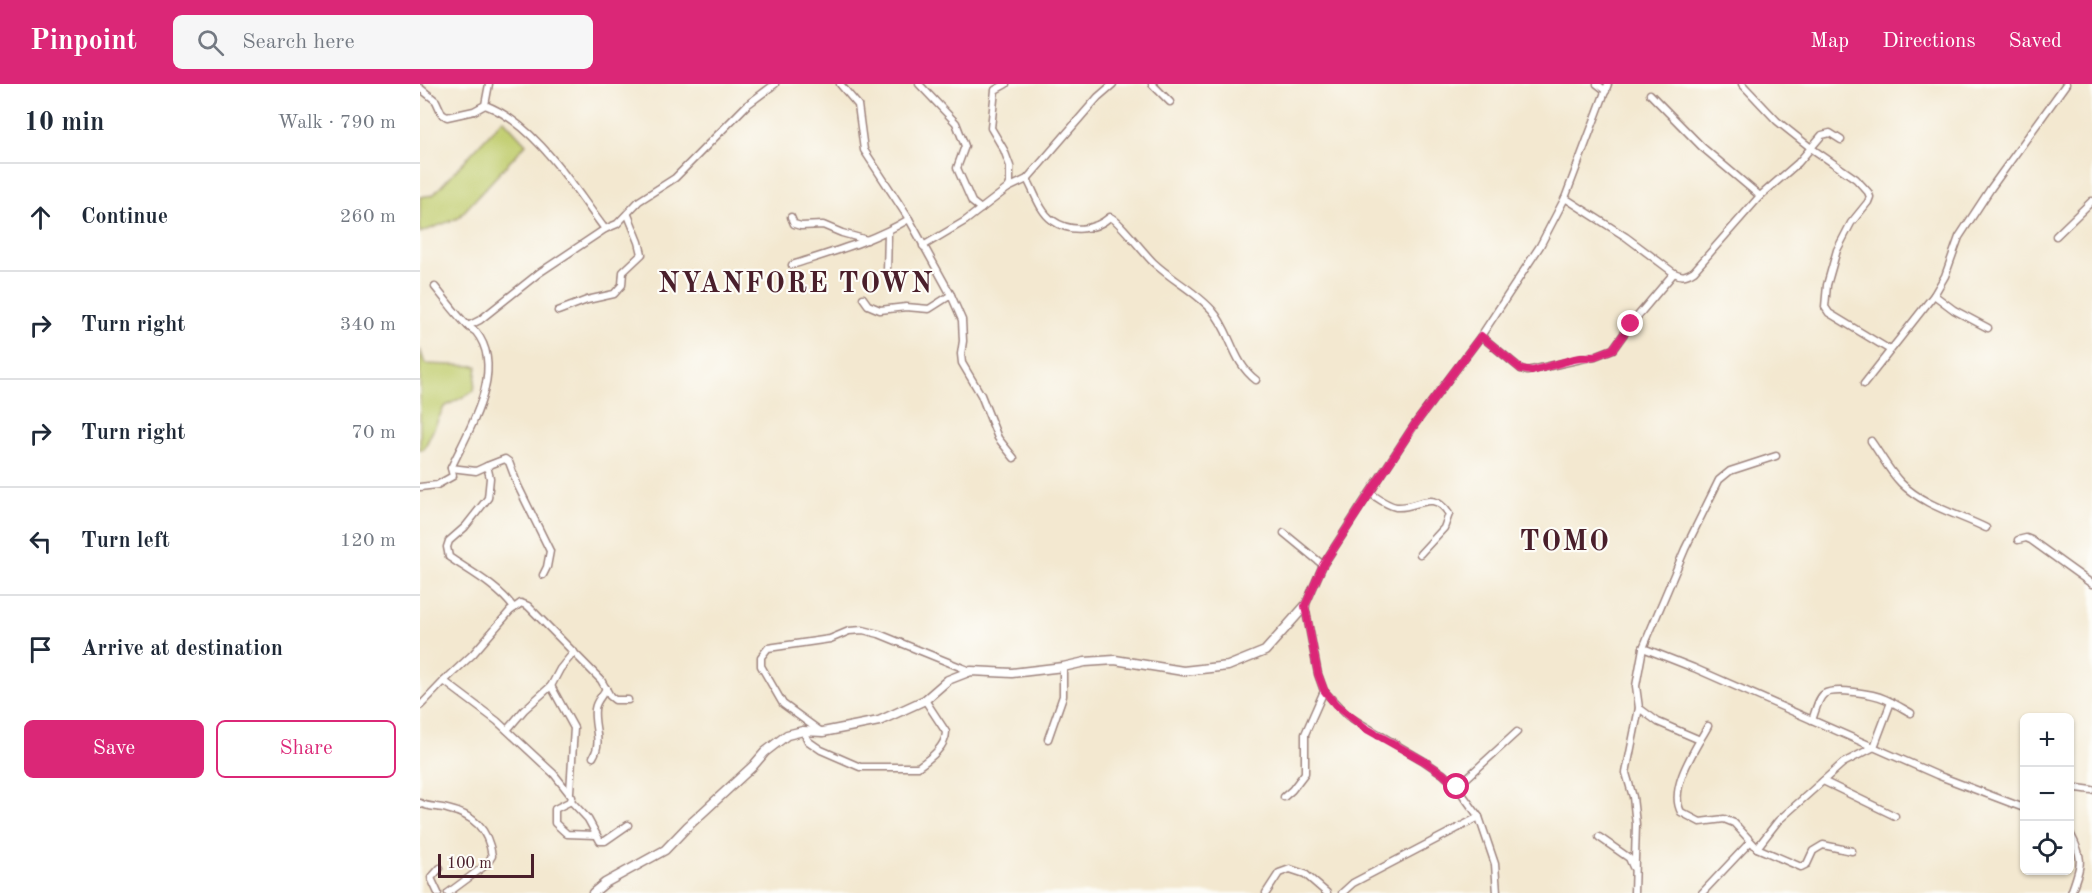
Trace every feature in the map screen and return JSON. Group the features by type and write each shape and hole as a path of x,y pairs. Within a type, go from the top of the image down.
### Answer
{"street":[{"path":"485,105 489,84"},
{"path":"468,327 540,273 604,229 616,224 628,215 639,201 675,178 747,105 775,84"},
{"path":"840,84 858,105 864,150 909,219 951,295 962,320 962,363 981,395 998,438 1014,458"},
{"path":"919,84 956,123 965,146 957,168 972,202 981,210"},
{"path":"1006,84 995,90 991,129 1004,150 1010,166 1008,188"},
{"path":"923,246 981,210 1008,188 1027,179 1098,97 1113,84"},
{"path":"1152,84 1170,102"},
{"path":"823,732 783,704 761,666 761,657 768,648 830,639 849,631 863,630 879,634 971,671 1012,673 1115,660 1183,671 1228,666 1265,651 1305,606 1323,565 1415,424 1481,336 1529,265 1565,198 1607,87 1598,84"},
{"path":"1743,84 1777,121 1856,179 1868,192 1870,197 1851,223 1837,250 1827,285 1825,307 1829,313 1890,350"},
{"path":"1864,384 1934,295 1945,276 1959,237 1991,188 2066,84"},
{"path":"420,88 436,101 442,114 447,117 474,111 485,105 498,110 521,126 557,166 604,229"},
{"path":"1650,94 1702,147 1760,196"},
{"path":"1565,198 1626,237 1674,273 1687,276 1694,271 1760,196 1798,163 1825,133 1830,133 1841,140"},
{"path":"1027,179 1051,220 1086,229 1093,228 1110,217 1116,219 1122,229 1154,263 1184,284 1213,310 1242,366 1256,380"},
{"path":"2056,236 2092,201"},
{"path":"558,311 587,300 614,294 622,285 623,272 642,254 628,215"},
{"path":"791,217 794,224 823,225 868,240"},
{"path":"792,265 868,240 888,232 909,219"},
{"path":"887,272 888,232"},
{"path":"1481,336 1521,369 1527,371 1595,356 1613,349 1674,273"},
{"path":"420,487 445,482 453,476 451,468 481,403 488,372 484,347 476,332 468,327 435,287"},
{"path":"863,298 868,305 880,309 906,307 929,309 951,295"},
{"path":"1934,295 1954,310 1988,328"},
{"path":"1871,441 1901,483 1949,514 1962,516 1986,528"},
{"path":"1634,893 1636,824 1634,797 1626,773 1639,708 1636,686 1643,648 1685,549 1719,480 1730,471 1776,456"},
{"path":"451,468 476,471 505,459 510,462 518,486 534,514 550,551 548,567 543,575"},
{"path":"487,466 490,478 488,498 465,527 449,541 447,552 449,557 496,590 514,608"},
{"path":"1370,493 1394,507 1404,507 1422,501 1437,501 1444,506 1449,514 1444,528 1420,554"},
{"path":"1284,534 1323,565"},
{"path":"2018,540 2026,538 2031,540 2092,584"},
{"path":"420,706 473,654 520,603 528,606 574,652 606,688 610,696 615,700 628,700"},
{"path":"1305,606 1318,674 1324,690 1347,716 1424,761 1457,787 1479,817 1495,864 1497,893"},
{"path":"1643,648 1694,668 1956,783 2020,806"},
{"path":"507,730 524,710 551,686 560,669 574,652"},
{"path":"1048,739 1063,696 1063,667"},
{"path":"593,893 606,883 665,850 765,752 787,735 803,731 823,732 879,721 925,700 948,680 971,671"},
{"path":"444,681 507,730 570,792 573,797 571,801"},
{"path":"551,686 574,728 570,792"},
{"path":"593,757 598,749 595,710 598,698 606,688"},
{"path":"1284,797 1305,774 1305,734 1324,690"},
{"path":"1812,720 1821,698 1824,694 1832,692 1853,692 1882,698 1911,713"},
{"path":"803,731 808,741 820,750 860,767 918,767 943,745 946,738 946,732 925,700"},
{"path":"1757,848 1778,821 1843,763 1874,747 1891,702"},
{"path":"1639,708 1658,722 1700,740"},
{"path":"1708,726 1690,759 1678,789 1678,807 1681,812 1700,822 1724,819 1734,823 1757,848 1801,867 1807,864 1813,851 1823,845 1852,851"},
{"path":"1457,787 1517,732"},
{"path":"1823,781 1895,816"},
{"path":"2074,788 2092,790"},
{"path":"571,801 588,819 600,841 605,841 628,825"},
{"path":"571,801 555,809 555,823 567,834 595,835"},
{"path":"420,803 464,813 476,821 490,841 492,856 486,865 448,893"},
{"path":"1342,893 1353,882 1479,817"},
{"path":"1599,837 1629,858 1633,867"},
{"path":"2071,893 2082,863 2074,840"},
{"path":"1702,893 1750,842"},
{"path":"438,893 432,878 440,868"},
{"path":"1266,893 1280,873 1290,869 1305,874 1327,893"}],"green space":[{"path":"503,119 526,144 458,218 420,233 420,197 433,195"},
{"path":"420,349 425,364 477,366 474,391 444,407 424,449 420,450"}],"district":[{"name":"NYANFORE TOWN","path":"796,282"},
{"name":"TOMO","path":"1565,540"}],"route":[{"path":"1457,787 1424,761 1365,728 1336,705 1324,690 1318,674 1305,606 1323,565 1363,503 1415,424 1481,336 1521,369 1532,371 1574,359 1595,356 1613,349 1631,324"}]}
